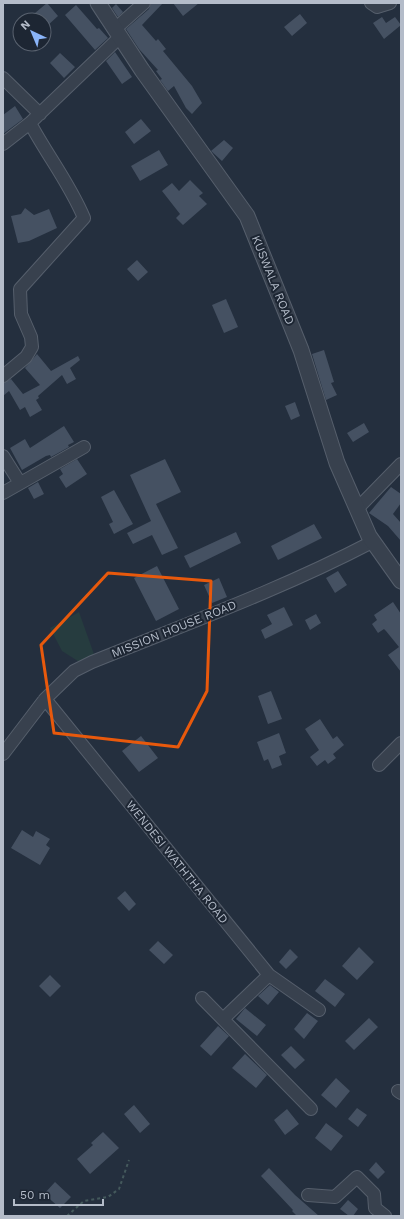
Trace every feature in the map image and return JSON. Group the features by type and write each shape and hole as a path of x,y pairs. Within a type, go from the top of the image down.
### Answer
{"street":[{"name":"KUSWALA ROAD","path":"98,3 247,216 301,350 338,463 357,509 372,542 400,577"},
{"path":"3,144 30,124 40,114 118,33 144,3"},
{"path":"371,3 377,7 390,3"},
{"path":"3,78 40,114"},
{"path":"3,376 26,357 32,347 31,337 21,314 20,289 84,218 76,197 43,147 30,124"},
{"path":"3,493 84,447"},
{"path":"3,456 20,483"},
{"path":"357,509 401,464"},
{"name":"MISSION HOUSE ROAD","path":"3,754 45,699 74,671 92,662 247,600 343,557 372,542"},
{"name":"WENDESI WATHTHA ROAD","path":"45,699 269,975 319,1010"},
{"path":"379,765 401,743"},
{"path":"223,1018 269,975"},
{"path":"202,998 311,1109"},
{"path":"308,1195 335,1198 357,1177 374,1194 375,1208 385,1216"}],"path":[{"path":"67,1216 84,1201 108,1197 119,1189 129,1160"}],"highlighted area":[{"path":"108,573 211,581 207,691 178,747 54,733 41,645"}],"green space":[{"path":"79,612 95,657 81,663 62,651 50,628"}],"building":[{"path":"47,3 58,16 52,21 52,12 36,12"},
{"path":"151,3 163,3 142,25 156,41 158,39 166,49 163,51 192,86 202,103 192,114 186,108 174,86 168,91 160,80 162,79 156,71 158,70 139,49 126,29 149,9"},
{"path":"173,3 199,3 183,16"},
{"path":"116,4 123,12 118,17 112,8"},
{"path":"76,5 97,29 99,28 108,38 95,50 65,15"},
{"path":"300,14 307,23 292,36 284,27"},
{"path":"382,17 386,23 395,17 401,25 384,39 373,23"},
{"path":"115,52 132,77 122,84 106,61"},
{"path":"60,53 75,67 64,78 50,63"},
{"path":"15,106 23,119 3,134 3,115"},
{"path":"141,119 151,131 134,144 125,132"},
{"path":"224,140 233,148 222,161 211,151"},
{"path":"159,150 168,165 140,181 131,166"},
{"path":"190,180 203,193 199,196 207,204 183,225 176,218 180,214 162,191 172,183 179,191"},
{"path":"25,208 34,215 49,209 57,228 29,241 18,243 11,216 21,214"},
{"path":"137,260 148,272 138,281 127,269"},
{"path":"226,299 238,327 224,333 212,305"},
{"path":"324,350 334,382 331,383 337,395 326,400 312,354"},
{"path":"37,354 51,371 78,356 80,360 70,368 76,379 67,384 62,375 38,396 39,398 36,400 42,410 30,417 25,407 20,410 9,391 3,396 3,383 11,379 23,394 40,385 25,368"},
{"path":"295,402 300,416 291,420 285,406"},
{"path":"364,423 369,432 353,442 347,433"},
{"path":"64,426 74,442 68,445 69,447 51,457 50,455 46,456 22,470 10,448 25,439 30,448"},
{"path":"77,459 87,474 66,488 59,477 63,474 60,469"},
{"path":"165,459 181,492 156,504 178,548 162,555 152,535 133,544 127,533 151,521 130,475"},
{"path":"38,482 44,494 34,499 28,488"},
{"path":"391,487 401,494 401,503 393,514 401,523 401,541 388,526 369,513"},
{"path":"114,490 133,524 114,534 109,524 113,522 101,497"},
{"path":"314,524 322,538 278,560 271,546"},
{"path":"236,532 241,543 190,568 184,556"},
{"path":"157,566 179,609 156,621 134,578"},
{"path":"338,571 347,585 335,593 326,578"},
{"path":"219,578 227,597 212,603 204,585"},
{"path":"393,602 401,614 401,672 388,655 399,647 384,629 378,633 372,624 377,620 374,615"},
{"path":"284,607 293,625 265,639 261,630 272,624 267,615"},
{"path":"316,614 321,623 310,630 305,620"},
{"path":"271,691 282,719 268,724 258,696"},
{"path":"320,719 333,739 337,736 344,745 333,754 336,758 328,764 325,760 317,766 310,757 319,750 305,729"},
{"path":"279,733 286,753 279,756 282,765 272,769 268,759 264,761 257,742"},
{"path":"141,736 158,758 139,772 122,751"},
{"path":"22,830 33,837 36,831 50,839 46,845 50,848 40,865 11,848"},
{"path":"125,891 136,904 129,911 117,898"},
{"path":"158,941 173,955 164,964 149,950"},
{"path":"359,947 374,962 357,980 342,966"},
{"path":"290,949 298,957 286,969 279,962"},
{"path":"50,975 61,986 50,997 39,986"},
{"path":"325,979 345,994 335,1007 315,991"},
{"path":"270,985 279,992 268,1005 258,996"},
{"path":"245,1008 266,1025 257,1036 236,1019"},
{"path":"307,1013 318,1021 304,1039 294,1029"},
{"path":"369,1018 378,1027 354,1050 345,1041"},
{"path":"218,1026 229,1036 211,1056 200,1046"},
{"path":"291,1046 305,1060 295,1069 281,1055"},
{"path":"245,1054 267,1075 256,1088 232,1068"},
{"path":"336,1078 350,1091 336,1108 321,1095"},
{"path":"134,1105 150,1124 140,1133 124,1114"},
{"path":"357,1108 367,1115 358,1127 348,1119"},
{"path":"287,1109 299,1124 285,1135 274,1120"},
{"path":"326,1123 343,1136 331,1151 315,1138"},
{"path":"103,1132 119,1148 90,1174 77,1159 93,1145 91,1143"},
{"path":"376,1162 385,1172 378,1179 369,1170"},
{"path":"269,1168 295,1195 319,1216 297,1216 261,1176"},
{"path":"55,1182 71,1197 60,1208 44,1194"},
{"path":"348,1200 358,1209 353,1216 349,1216 340,1209"}]}
